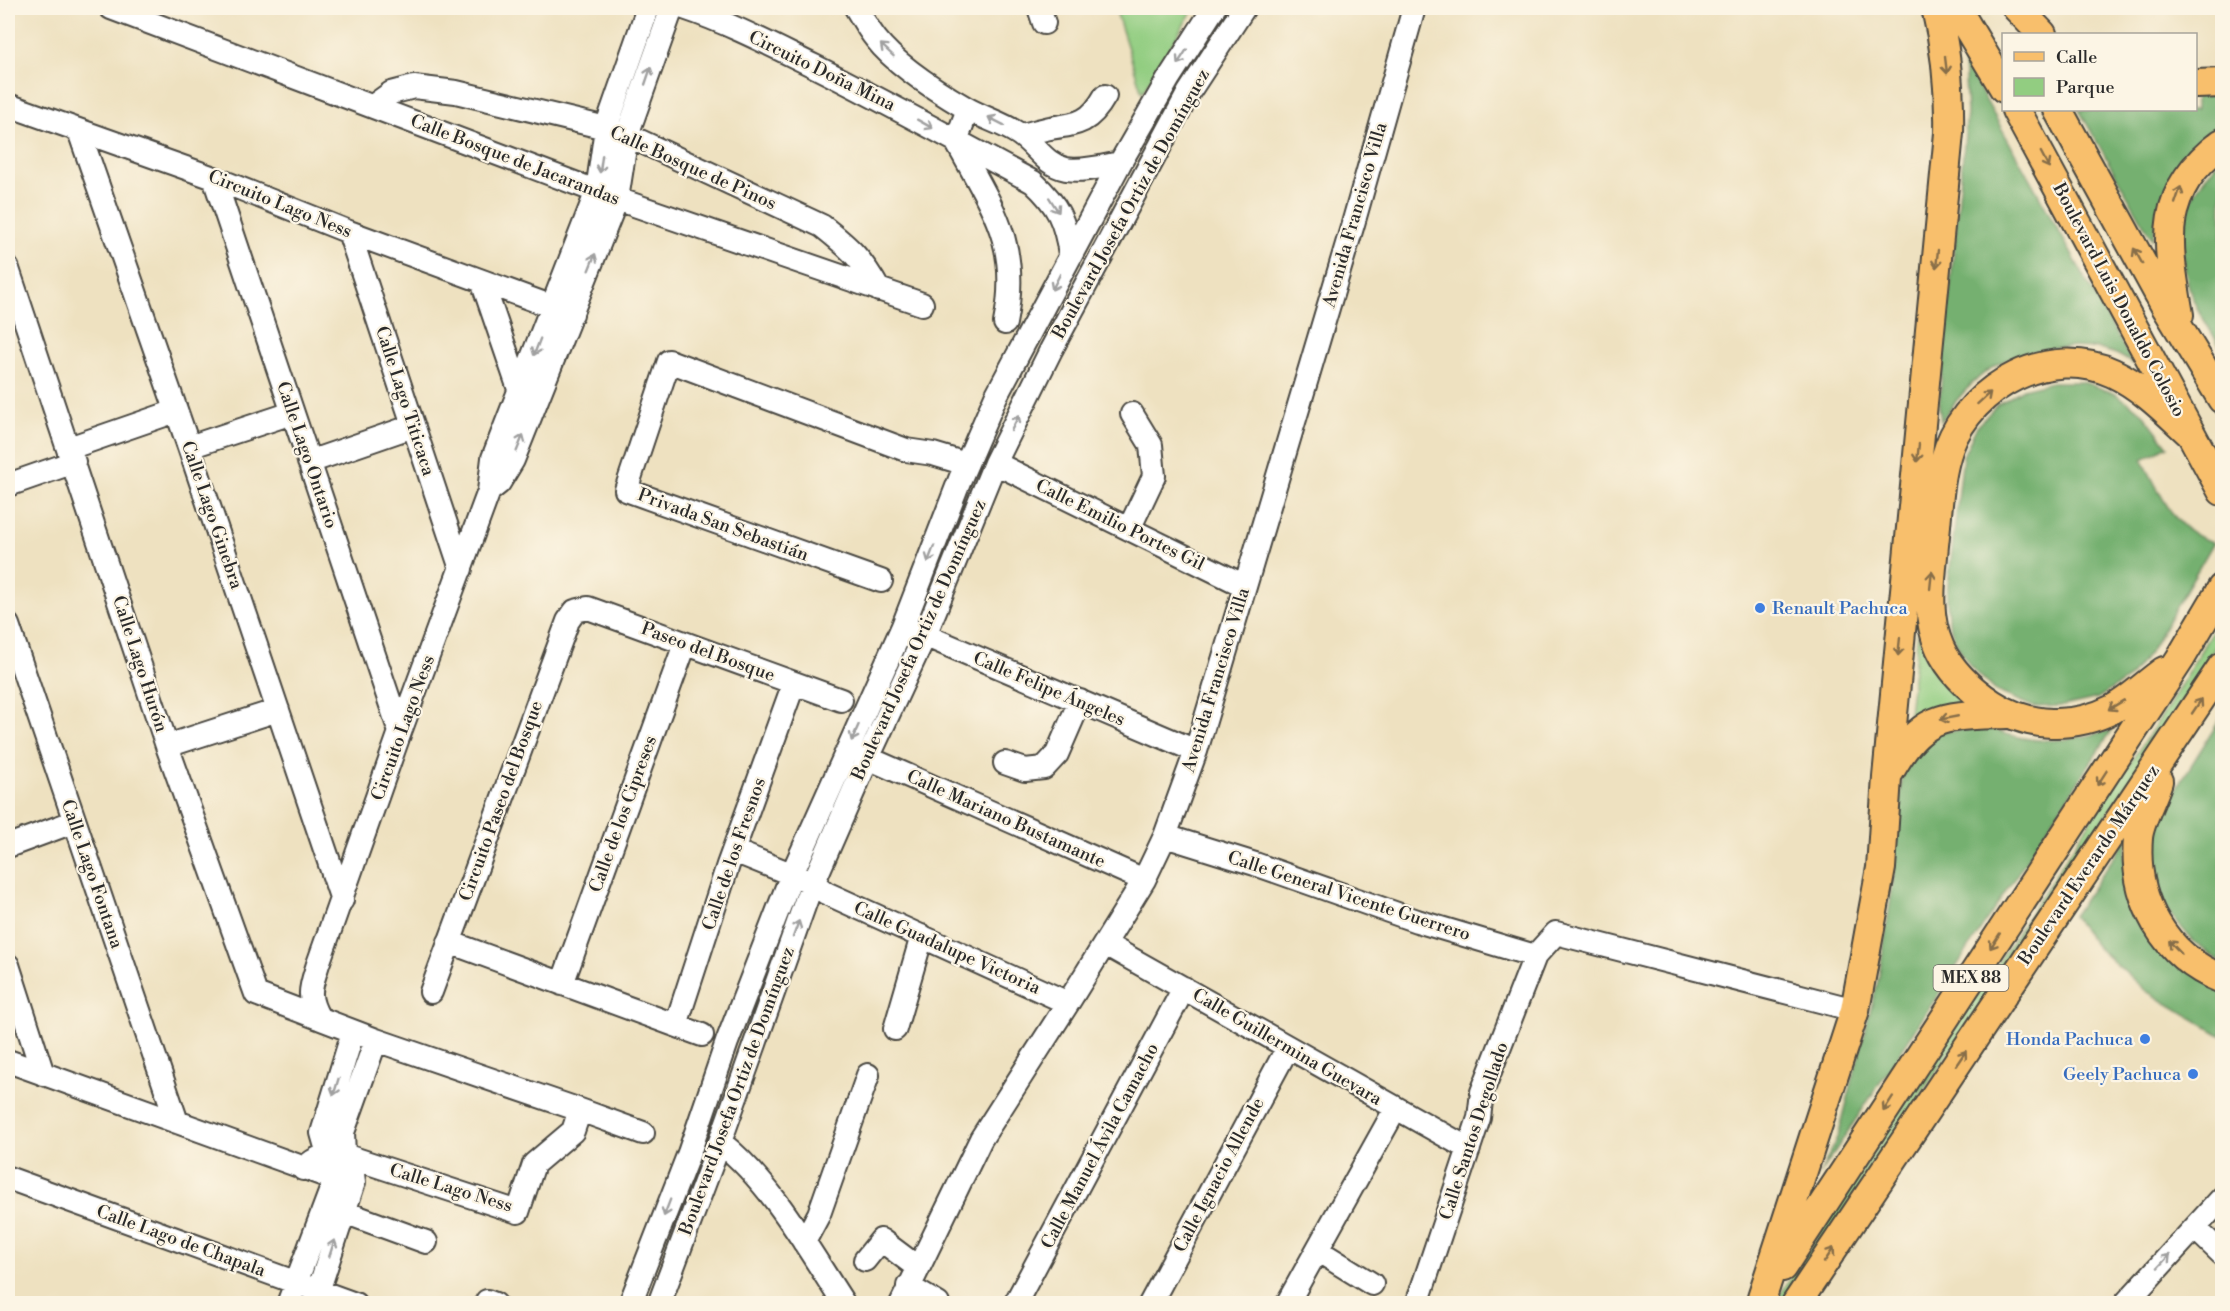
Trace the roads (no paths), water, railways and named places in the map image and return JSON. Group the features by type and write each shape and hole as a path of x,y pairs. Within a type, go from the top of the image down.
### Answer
{"main road":[{"path":"1760,1300 1855,1010 1881,868 1887,777 1949,133 1950,96 1942,32 1936,8"},
{"path":"1956,8 2002,85"},
{"path":"2001,8 2016,33"},
{"path":"2017,8 2041,33"},
{"path":"2197,84 2223,84"},
{"name":"Boulevard Luis Donaldo Colosio","path":"2017,111 2220,486"},
{"name":"Boulevard Luis Donaldo Colosio","path":"2059,111 2183,335 2223,399"},
{"path":"2183,335 2171,265 2170,220 2181,186 2205,156 2223,143"},
{"path":"2180,659 2114,708 2079,722 2040,724 2007,714 1975,693 1954,670 1940,648 1931,621 1929,594 1942,468 1950,444 1968,413 1989,392 2012,377 2038,367 2063,363 2086,365 2111,372 2136,385 2191,434"},
{"name":"MEX 88","path":"1760,1300 2180,659 2223,588"},
{"name":"Boulevard Everardo Márquez","path":"1796,1304 2223,667"},
{"path":"1887,777 1900,753 1913,736 1924,727 1951,716 2007,714"},
{"path":"2170,744 2138,836 2139,876 2149,913 2173,948 2203,972 2223,979"}],"street":[{"name":"Calle Bosque de Jacarandas","path":"111,8 607,195 922,304"},
{"name":"Circuito Lago Ness","path":"607,195 606,128 648,8"},
{"name":"Circuito Lago Ness","path":"489,491 499,483 513,460 562,311 607,195 672,8"},
{"name":"Circuito Doña Mina","path":"684,8 712,17 891,105 1033,182 1048,196 1060,213 1070,254"},
{"path":"856,8 876,39 915,74 968,109 994,119 1022,135 1042,157 1054,165 1067,169 1084,169 1120,163"},
{"name":"Boulevard Josefa Ortiz de Domínguez","path":"630,1304 689,1153 727,1042 789,881 903,626 963,472 996,396 1120,163 1169,78 1214,8"},
{"name":"Boulevard Josefa Ortiz de Domínguez","path":"659,1304 868,758 924,635 995,464 1051,350 1189,92 1244,8"},
{"name":"Avenida Francisco Villa","path":"909,1285 981,1139 1144,880 1165,836 1196,752 1350,235 1414,8"},
{"name":"Calle Bosque de Pinos","path":"373,105 391,93 414,87 456,92 627,135 822,226 849,247 868,269 879,290"},
{"path":"1022,135 1070,126 1083,121 1097,111 1105,96"},
{"name":"Circuito Lago Ness","path":"8,105 214,178 349,232 562,311"},
{"path":"968,109 956,141 1001,227 1008,250 1011,274 1010,299 1005,322"},
{"name":"Calle Lago Ginebra","path":"79,131 189,447 342,900"},
{"path":"990,205 1022,135"},
{"name":"Calle Lago Ontario","path":"214,178 400,732"},
{"name":"Calle Lago Titicaca","path":"349,232 461,569"},
{"name":"Calle Lago Hurón","path":"8,268 167,746 256,994 348,1030"},
{"path":"482,281 520,392"},
{"name":"Circuito Lago Ness","path":"319,1018 312,1005 309,991 318,964 489,491 493,458 520,392 562,311"},
{"path":"1028,336 1051,350"},
{"name":"Privada San Sebastián","path":"881,581 626,490 669,362 906,450 933,454 963,472"},
{"path":"8,485 71,455 176,411"},
{"path":"189,447 292,413"},
{"path":"1129,529 1154,476 1151,445 1132,414"},
{"path":"309,462 413,426"},
{"name":"Calle Emilio Portes Gil","path":"995,464 1245,586"},
{"path":"947,514 972,522"},
{"name":"Paseo del Bosque","path":"575,611 588,608 841,700"},
{"name":"Circuito Paseo del Bosque","path":"431,992 568,621 575,611"},
{"name":"Calle Lago Fontana","path":"8,625 73,822 177,1122"},
{"name":"Calle Felipe Ángeles","path":"903,626 1196,752"},
{"name":"Calle de los Cipreses","path":"562,984 685,644"},
{"name":"Calle de los Fresnos","path":"676,1025 731,858 794,683"},
{"path":"1005,763 1025,770 1044,768 1057,754 1080,701"},
{"path":"167,746 278,710"},
{"name":"Calle Mariano Bustamante","path":"868,758 1144,880"},
{"path":"8,846 73,822"},
{"name":"Calle General Vicente Guerrero","path":"1165,836 1255,864 1417,921 1535,956"},
{"name":"Calle Guadalupe Victoria","path":"731,858 816,890 1068,1003"},
{"name":"Calle Santos Degollado","path":"1417,1304 1479,1118 1482,1092 1535,956 1556,933 1855,1010"},
{"path":"895,1029 922,936"},
{"path":"449,942 702,1035"},
{"name":"Calle Guillermina Guevara","path":"1105,944 1469,1149"},
{"path":"318,964 321,987 330,1009 348,1030 643,1133"},
{"path":"8,965 43,1074"},
{"name":"Calle Manuel Ávila Camacho","path":"1015,1304 1184,988"},
{"path":"316,1297 354,1182 352,1166 337,1154 322,1133 348,1030"},
{"path":"292,1293 335,1179 337,1154 343,1132 376,1040"},
{"name":"Calle Ignacio Allende","path":"1150,1304 1288,1047"},
{"path":"8,1061 335,1179"},
{"path":"804,1242 819,1214 868,1075"},
{"path":"1287,1304 1396,1108"},
{"name":"Calle Lago Ness","path":"337,1154 518,1212 534,1164 573,1131 580,1110"},
{"path":"720,1142 737,1155 758,1178 804,1242 844,1304"},
{"path":"303,1168 317,1157 337,1154"},
{"name":"Calle Lago de Chapala","path":"8,1178 292,1293 355,1304"},
{"path":"2125,1304 2223,1198"},
{"path":"345,1212 426,1242"},
{"path":"2195,1228 2223,1254"},
{"path":"865,1260 881,1240 909,1285 938,1304"},
{"path":"1317,1250 1372,1284"}],"place":[{"name":"Renault Pachuca","path":"1760,608"},
{"name":"Honda Pachuca","path":"2145,1039"},
{"name":"Geely Pachuca","path":"2193,1074"}]}
